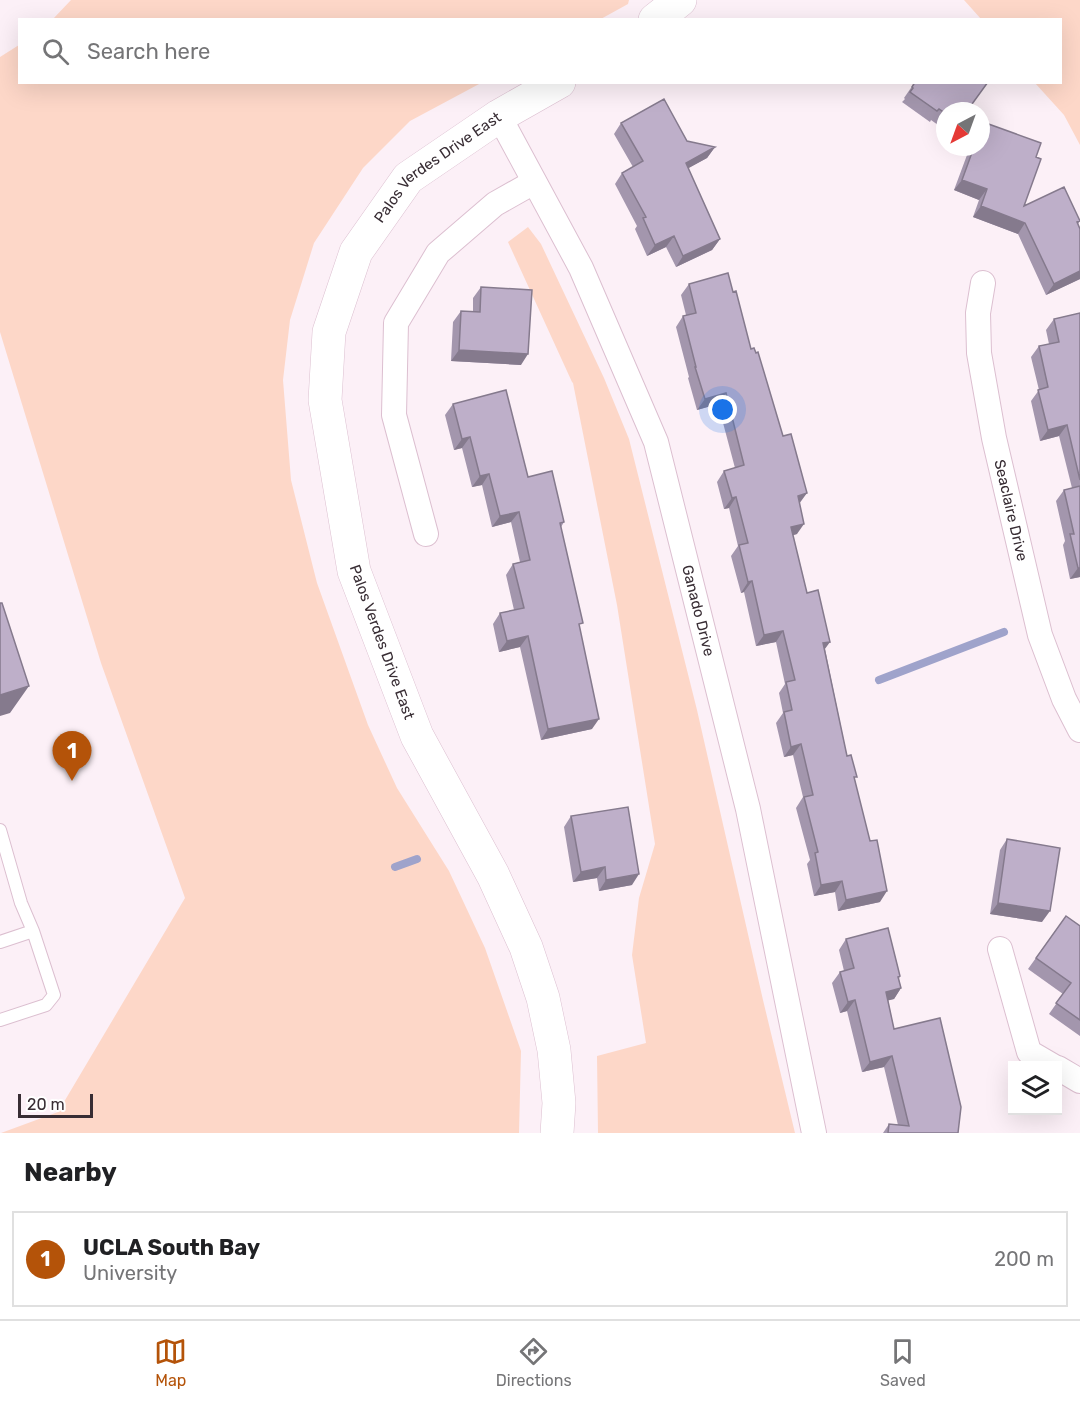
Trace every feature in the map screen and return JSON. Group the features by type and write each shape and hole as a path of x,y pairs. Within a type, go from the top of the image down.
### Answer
{"street":[{"path":"658,18 680,0"},
{"name":"Palos Verdes Drive East","path":"555,84 499,116 408,178 356,252 329,332 325,400 354,571 417,736 493,875 526,947 543,998 554,1050 559,1103 557,1133"},
{"name":"Ganado Drive","path":"499,116 581,268 656,442 748,809 814,1133"},
{"path":"426,534 394,415 396,323 438,253 495,204 534,182"},
{"name":"Seaclaire Drive","path":"983,283 978,313 979,353 994,438 1040,635 1064,699 1080,730"},
{"path":"1000,949 1029,1052 1046,1061"},
{"path":"1062,1070 1080,1081"}],"lane":[{"path":"0,830 21,903 54,994 46,1005 0,1020"},
{"path":"0,942 33,931"}],"shaded area":[{"path":"71,0 629,0 628,4 603,18 54,18"},
{"path":"964,0 1080,0 1080,145 1064,115 1036,84 1062,84 1062,18 980,18"},
{"path":"18,46 18,84 479,84 410,121 363,168 314,243 290,320 283,380 291,480 317,583 368,725 397,788 449,871 485,948 521,1051 519,1133 1,1133 58,1112 185,898 101,663 0,332 0,57"},
{"path":"528,227 541,244 604,378 629,439 697,710 795,1133 598,1133 597,1056 646,1043 632,955 639,898 655,844 617,605 573,383 508,242"}],"building":[{"path":"914,84 987,84 974,102 936,102 936,110 910,92"},
{"path":"664,99 687,141 715,147 686,163 720,239 683,256 674,236 655,245 643,218 646,217 622,173 643,161 621,123"},
{"path":"990,125 1041,143 1036,157 1041,159 1024,206 1064,187 1080,221 1077,222 1080,229 1080,271 1054,284 1025,223 981,206 987,189 962,180 971,156 990,156"},
{"path":"728,273 733,292 736,291 751,349 754,348 756,353 758,352 783,436 791,434 807,493 798,496 804,524 791,527 807,593 818,590 830,642 823,643 847,756 851,755 857,777 854,777 870,841 877,840 887,891 846,900 842,881 821,885 815,853 818,852 804,797 813,795 801,744 791,747 784,712 792,710 786,682 795,680 783,631 764,635 752,581 748,582 739,545 748,543 736,497 732,498 724,471 744,465 726,393 705,399 683,316 696,313 689,284"},
{"path":"481,287 532,290 528,354 459,350 461,311 480,312"},
{"path":"1080,313 1080,480 1067,425 1048,430 1038,390 1048,387 1039,346 1059,342 1054,319"},
{"path":"506,390 528,477 552,471 564,522 560,523 583,623 579,624 599,719 548,729 528,636 507,641 500,613 524,608 513,564 530,560 519,512 500,516 489,474 480,476 470,437 462,439 453,404"},
{"path":"1080,486 1080,568 1078,568 1070,534 1074,534 1064,490"},
{"path":"0,603 2,603 29,686 0,695"},
{"path":"628,807 639,874 606,880 605,867 581,872 571,816"},
{"path":"1007,839 1060,848 1050,911 998,903"},
{"path":"1066,916 1080,926 1080,1020 1056,1003 1071,983 1036,958"},
{"path":"888,928 901,988 886,992 894,1029 940,1018 961,1107 958,1133 888,1133 889,1124 909,1126 892,1056 870,1062 855,1000 848,1002 840,972 854,968 846,939"}],"waterway":[{"path":"879,680 1004,632"},
{"path":"395,867 417,859"}],"place":[{"name":"UCLA South Bay","path":"72,781"}]}
